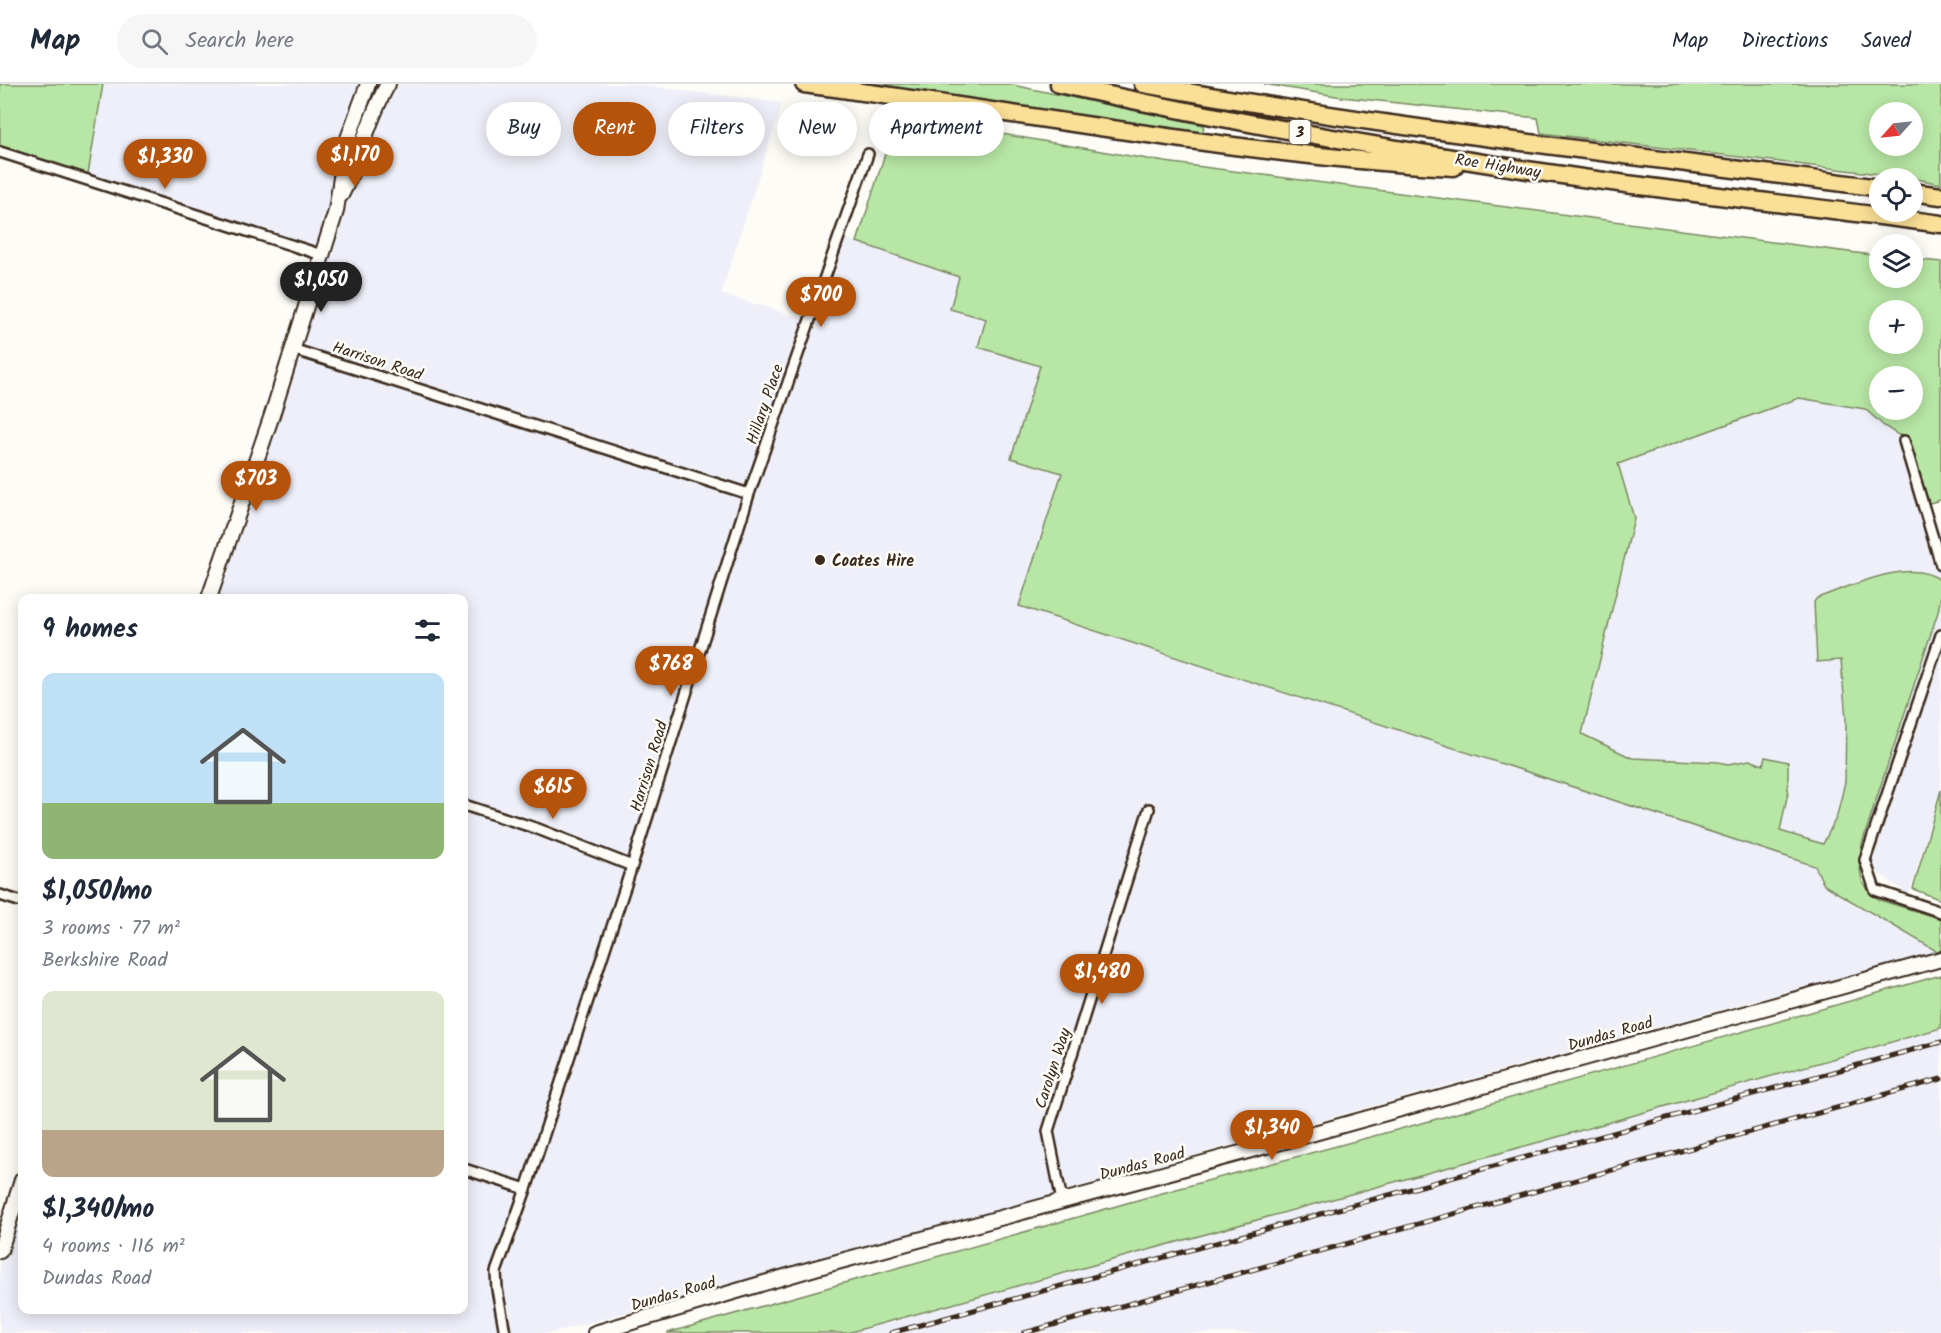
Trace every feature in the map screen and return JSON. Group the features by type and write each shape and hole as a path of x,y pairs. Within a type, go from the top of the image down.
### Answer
{"highway":[{"path":"804,84 1144,134 1335,159 1542,172"},
{"name":"Roe Highway","path":"1059,84 1305,133 1542,172 1941,224"},
{"name":"Roe Highway","path":"1143,84 1386,123 1869,187"},
{"path":"1168,84 1200,94"},
{"path":"1923,194 1941,196"}],"main road":[{"path":"210,594 272,415 322,255 337,204 346,144 368,84"},
{"path":"337,204 354,172 376,108 388,84"},
{"name":"Dundas Road","path":"595,1333 815,1268 1941,959"},
{"path":"0,1251 18,1193"}],"street":[{"path":"0,152 322,255"},
{"name":"Hillary Place","path":"749,494 868,154"},
{"name":"Harrison Road","path":"292,349 749,494 632,866 526,1189 496,1272 504,1333"},
{"path":"1904,441 1941,565"},
{"path":"1941,635 1865,860 1875,890 1941,912"},
{"path":"468,806 538,829 632,866"},
{"name":"Carolyn Way","path":"1062,1202 1048,1131 1149,809"},
{"path":"0,895 18,901"},
{"path":"468,1170 526,1189"}],"shaded area":[{"path":"103,84 630,84 777,102 777,119 721,294 809,320 839,236 959,277 986,319 1040,366 1062,473 1019,607 1815,866 1824,885 1939,926 1938,952 1759,999 551,1333 0,1333 0,1226 18,1169 18,1314 468,1314 468,594 205,594 316,253 87,180"},
{"path":"1799,398 1865,409 1869,413 1869,420 1877,420 1905,439 1941,534 1941,786 1909,895 1848,851 1780,831 1787,792 1718,762 1632,758 1580,735 1634,518 1618,464"},
{"path":"1941,1028 1941,1333 844,1333 1432,1173"}],"green space":[{"path":"0,84 103,84 87,180 0,152"},
{"path":"835,84 1008,84 1204,125 1202,138 1004,109 1004,102 957,102"},
{"path":"1264,84 1941,84 1941,184 1923,180 1923,168 1869,168 1869,173 1541,133 1538,118 1342,97"},
{"path":"1004,134 1165,162 1869,255 1869,288 1923,288 1923,260 1941,262 1941,500 1929,503 1905,439 1877,420 1923,420 1923,366 1869,366 1869,413 1865,409 1799,398 1618,464 1634,518 1582,734 1632,758 1728,764 1750,760 1763,765 1765,757 1788,762 1788,792 1780,831 1823,844 1837,816 1845,782 1846,719 1841,660 1817,662 1814,602 1817,598 1862,581 1896,573 1927,574 1940,580 1941,595 1938,612 1862,844 1859,862 1862,881 1868,890 1880,900 1941,919 1941,951 1938,952 1824,885 1815,866 1019,606 1062,473 1011,458 1040,366 978,347 986,319 950,309 959,277 857,242 884,156 1004,156"},
{"path":"1941,790 1941,900 1913,889"},
{"path":"1941,975 1941,1028 1547,1140 847,1333 667,1333 1173,1190 1426,1122"}],"railway":[{"path":"891,1333 1941,1042"},
{"path":"1024,1333 1941,1079"}],"place":[{"name":"Coates Hire","path":"820,560"}]}
